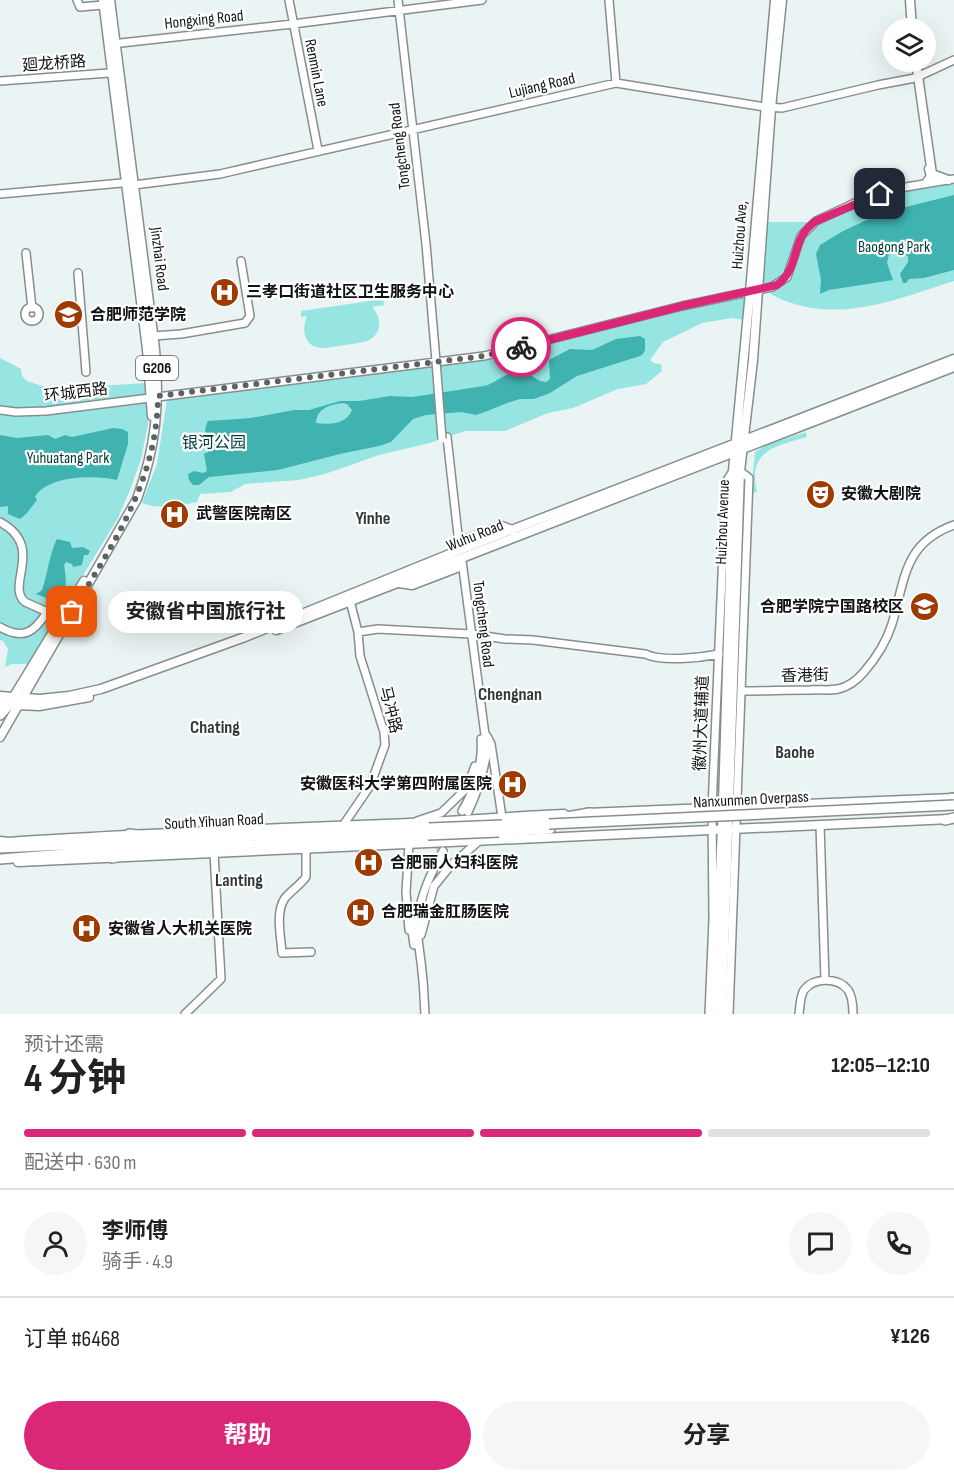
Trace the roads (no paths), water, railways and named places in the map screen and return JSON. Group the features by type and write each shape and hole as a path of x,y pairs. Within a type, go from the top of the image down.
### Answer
{"highway":[{"path":"0,717 13,702"},
{"name":"Nanxunmen Overpass","path":"550,826 953,800"},
{"name":"Nanxunmen Overpass","path":"550,826 954,811"},
{"path":"525,824 590,813"},
{"path":"501,824 550,826"},
{"path":"428,831 501,824 550,826"},
{"name":"South Yihuan Road","path":"0,848 130,841 428,831"},
{"name":"South Yihuan Road","path":"0,860 130,841 157,848 428,831"},
{"path":"112,858 157,848"},
{"path":"0,854 32,855"}],"main road":[{"name":"Huizhou Ave,","path":"736,471 754,290 775,0"},
{"name":"Huizhou Ave,","path":"768,108 782,0"},
{"path":"912,0 913,18"},
{"name":"Jinzhai Road","path":"13,702 137,499 157,423 153,336 134,185 105,2"},
{"name":"Jinzhai Road","path":"0,736 13,702 111,537 139,479 150,435 155,396 147,349 112,44"},
{"path":"916,72 931,176 927,182"},
{"path":"916,77 932,174 951,179"},
{"name":"Wuhu Road","path":"0,696 13,702 39,706 75,701 117,690 739,447 954,359"},
{"name":"Wuhu Road","path":"349,599 399,582 512,530 954,367"},
{"name":"Huizhou Avenue","path":"711,1014 724,829 729,808 736,471"},
{"path":"0,841 130,841 344,824 501,824 590,813 953,800"},
{"path":"0,860 112,858 951,819"},
{"name":"Huizhou Avenue","path":"722,1014 724,829"}],"street":[{"path":"77,0 80,7 105,2"},
{"name":"Renmin Lane","path":"289,0 318,150"},
{"name":"Tongcheng Road","path":"400,0 413,131 429,243 445,438 482,731 487,750 484,773 476,796 465,811"},
{"name":"Hongxing Road","path":"112,44 482,0"},
{"path":"609,0 616,82"},
{"name":"Lujiang Road","path":"134,185 220,174 616,82 768,108 782,108 916,77 954,60"},
{"name":"廻龙桥路","path":"0,81 109,74"},
{"name":"环城西路","path":"0,410 30,412 484,356 682,306 777,285 787,277 801,236 816,221 880,194 906,186 951,179"},
{"path":"0,194 122,183"},
{"path":"26,253 32,308"},
{"path":"153,336 182,334 245,322 250,316 241,261"},
{"path":"78,273 86,372"},
{"name":"徽州大道辅道","path":"724,829 712,808 726,482 736,471"},
{"name":"Huizhou Avenue","path":"729,1014 724,829 729,808 741,691 749,478 736,471"},
{"path":"0,522 14,530 23,545 19,590 21,598 61,618"},
{"name":"香港街","path":"741,691 839,689 858,679 876,658 884,643 892,624 904,574 912,558 926,540 938,531 954,525"},
{"name":"马冲路","path":"344,824 370,786 385,745 384,732 360,656 358,632 349,599"},
{"path":"0,627 9,632 24,634 37,628 47,612"},
{"path":"358,632 378,629 469,634 645,654 653,658 694,659 719,654"},
{"path":"410,823 441,813 467,788 476,762 482,731"},
{"path":"482,731 491,744 501,824"},
{"path":"820,825 825,980"},
{"path":"423,1014 421,930 434,886 479,841"},
{"path":"409,844 406,892 409,930 413,940"},
{"path":"306,849 306,877 285,899 281,908 282,953 311,952"},
{"path":"420,959 417,940 422,897 441,851 424,879 412,931 423,1014"},
{"path":"185,1014 221,980 214,853"},
{"path":"800,1014 804,990 814,982 825,980 837,982 848,990 853,1014"}],"tunnel":[{"path":"438,851 446,839"}],"place":[{"name":"三孝口街道社区卫生服务中心","path":"225,292"},
{"name":"合肥师范学院","path":"69,315"},
{"name":"安徽大剧院","path":"820,494"},
{"name":"武警医院南区","path":"175,514"},
{"name":"合肥学院宁国路校区","path":"925,607"},
{"name":"安徽省中国旅行社","path":"72,612"},
{"name":"安徽医科大学第四附属医院","path":"513,784"},
{"name":"合肥丽人妇科医院","path":"369,863"},
{"name":"合肥瑞金肛肠医院","path":"360,912"},
{"name":"安徽省人大机关医院","path":"87,929"}],"district":[{"name":"Yinhe","path":"373,518"},
{"name":"Chengnan","path":"510,694"},
{"name":"Chating","path":"215,727"},
{"name":"Baohe","path":"795,752"},
{"name":"Lanting","path":"239,880"}],"park label":[{"name":"Baogong Park","path":"894,247"},
{"name":"银河公园","path":"214,443"},
{"name":"Yuhuatang Park","path":"68,458"}]}
